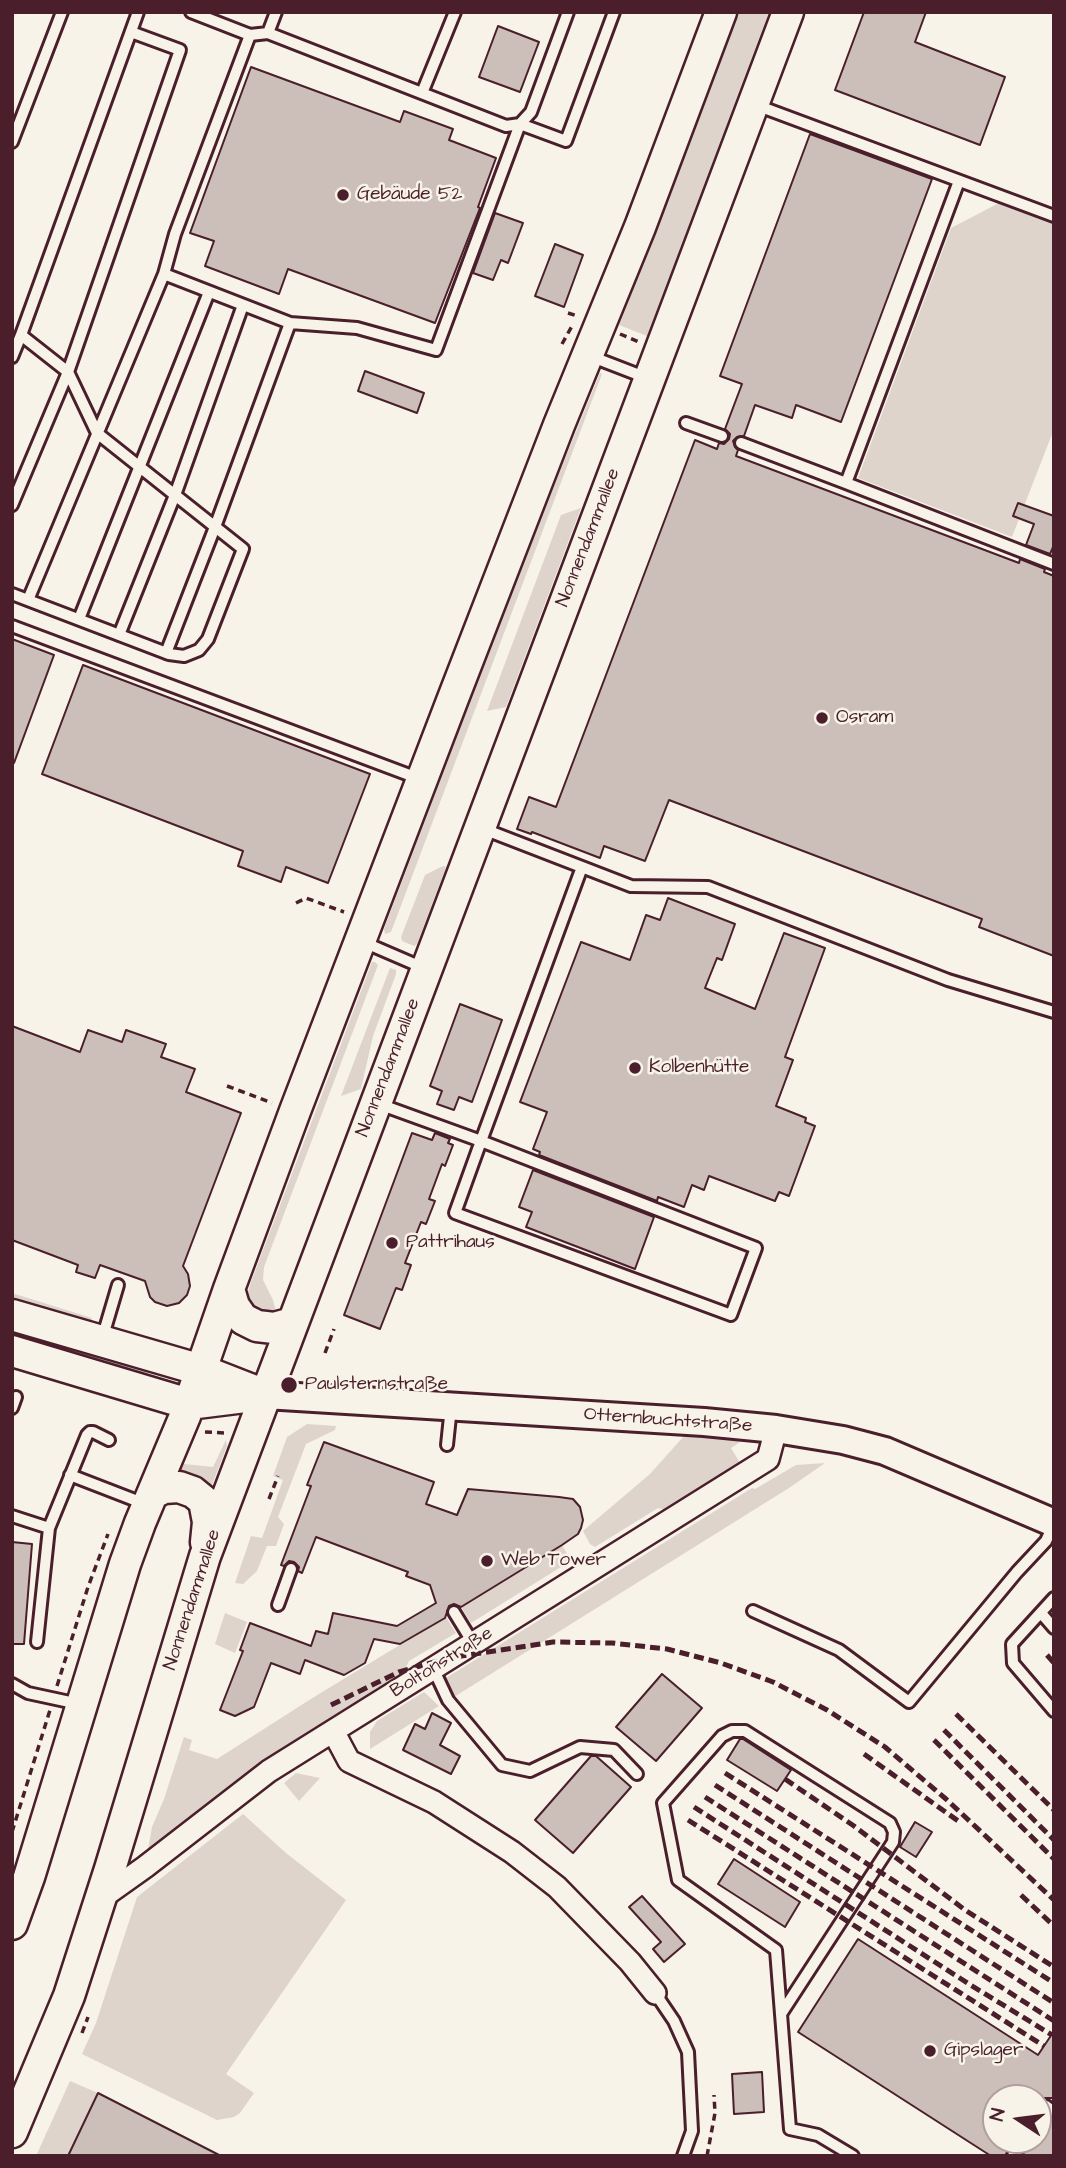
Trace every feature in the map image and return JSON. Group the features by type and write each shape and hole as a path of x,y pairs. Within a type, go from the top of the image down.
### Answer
{"main road":[{"path":"12,1924 29,1877 67,1701 125,1564 142,1498 189,1404 229,1289 422,780 559,425 640,227 721,12"},
{"name":"Nonnendammallee","path":"12,2132 69,1996 203,1575 265,1395 788,12"},
{"path":"229,1289 234,1306 243,1319 257,1326 274,1328 292,1323"},
{"path":"12,1315 201,1370 265,1395"},
{"path":"12,1351 189,1404 265,1395"},
{"path":"142,1498 164,1488 179,1488 193,1492 204,1502 208,1522 203,1575"}],"street":[{"name":"Otternbuchtstraße","path":"265,1395 704,1422 776,1429 843,1440 885,1451 1054,1523"},
{"name":"Boltonstraße","path":"100,1899 270,1771 768,1459 776,1429"},
{"path":"332,1731 349,1761 435,1802 512,1852 557,1887 630,1962 655,1993"}],"lane":[{"path":"12,142 62,12"},
{"path":"12,357 138,12"},
{"path":"191,12 250,35 268,33 506,126 520,124 566,141 614,12"},
{"path":"268,33 276,12"},
{"path":"422,93 454,12"},
{"path":"164,274 290,323 356,328 436,350 520,124 531,112 568,12"},
{"path":"12,505 68,372 180,50 131,32"},
{"path":"29,600 164,274 175,234 250,35"},
{"path":"754,104 1054,216"},
{"path":"846,483 959,181"},
{"path":"79,620 209,292"},
{"path":"119,635 175,495 243,305"},
{"path":"166,653 290,323"},
{"path":"12,594 166,653 184,656 199,650 208,639 243,549 97,433 68,372 21,335"},
{"path":"588,355 650,379"},
{"path":"685,424 722,436"},
{"path":"741,443 1054,564"},
{"path":"12,626 422,780"},
{"path":"481,828 631,886 708,887 948,980 1054,1012"},
{"path":"376,1103 481,1141 756,1248 731,1315 455,1213 481,1141 582,867"},
{"path":"361,941 427,970"},
{"path":"101,1342 118,1285"},
{"path":"447,1445 451,1407"},
{"path":"37,1642 49,1528 87,1435 90,1432 109,1440"},
{"path":"71,1475 142,1498"},
{"path":"12,1516 49,1528"},
{"path":"753,1611 839,1650 909,1702 1046,1541 1054,1523"},
{"path":"278,1605 291,1569"},
{"path":"1054,1598 1012,1644 1013,1663 1054,1711"},
{"path":"454,1612 473,1643"},
{"path":"1041,1614 1054,1628"},
{"path":"433,1668 448,1700 502,1765 530,1771 580,1747 614,1750 637,1774"},
{"path":"12,1684 28,1693 67,1701"},
{"path":"781,2014 893,1842 894,1832 890,1823 745,1731 732,1731 722,1736 663,1803 678,1880 776,1950 781,2014 790,2129 818,2135 853,2156"},
{"path":"655,1993 674,2021 688,2052 692,2131 683,2156"}],"path":[{"path":"568,313 660,351"},
{"path":"296,903 306,898 344,912"},
{"path":"227,1086 272,1103"},
{"path":"325,1353 334,1329"},
{"path":"203,1432 228,1433"},
{"path":"269,1499 278,1476"},
{"path":"12,1832 67,1701 88,1587 107,1536 142,1498"},
{"path":"707,2156 715,2113 714,2095"}],"shaded area":[{"path":"739,12 769,12 647,336 619,325"},
{"path":"1001,202 1054,220 1054,429 1012,537 858,478 951,228"},
{"path":"600,373 602,374 391,932 385,934 384,929 528,549"},
{"path":"581,508 506,707 487,711 561,515"},
{"path":"446,867 417,944 414,946 402,941 401,937 425,875"},
{"path":"372,962 378,965 264,1267 263,1280 276,1312 268,1314 254,1309 251,1300 246,1299 251,1282"},
{"path":"390,968 396,970 396,974 373,1036 361,1089 341,1096"},
{"path":"12,1293 92,1318 89,1328 12,1305"},
{"path":"12,1325 150,1367 147,1377 12,1336"},
{"path":"307,1424 336,1426 335,1430 306,1444 278,1517 284,1524 276,1546 267,1546 257,1571 243,1584 235,1583 251,1536 262,1538 283,1480 273,1476 287,1437"},
{"path":"684,1436 732,1439 740,1442 731,1448 742,1466 671,1511 658,1508 595,1547 590,1544 583,1531 650,1474"},
{"path":"226,1440 227,1446 210,1490 172,1477 175,1463 213,1467"},
{"path":"825,1463 454,1697 446,1678 752,1488 755,1489 796,1465"},
{"path":"562,1545 569,1562 471,1623 461,1607"},
{"path":"225,1613 247,1622 235,1653 215,1644"},
{"path":"446,1617 456,1633 409,1661 401,1677 147,1855 152,1827 184,1737 192,1740 189,1750 217,1759"},
{"path":"424,1692 439,1706 370,1749 370,1732 377,1721"},
{"path":"296,1773 320,1778 299,1801 284,1783"},
{"path":"243,1814 286,1853 346,1900 226,2074 254,2093 240,2113 217,2120 82,2054 96,2023 137,1897"},
{"path":"70,2081 98,2093 68,2156 36,2156"}],"building":[{"path":"864,12 926,12 915,42 1005,77 980,145 835,90"},
{"path":"498,26 539,42 520,92 479,77"},
{"name":"Gebäude 52","path":"251,67 400,122 404,111 453,129 449,140 496,158 478,207 480,208 435,323 288,269 279,294 205,266 214,241 190,233"},
{"name":"Osram","path":"810,134 932,179 841,422 796,405 792,418 755,405 744,436 733,441 738,450 736,456 1019,563 1020,559 1045,569 1044,572 1054,576 1054,956 979,927 982,919 669,800 645,861 604,846 600,858 532,832 531,834 517,829 529,797 556,807 695,440 717,449 719,443 724,444 729,439 730,434 725,429 742,384 720,376"},
{"path":"495,213 523,223 508,263 501,260 493,280 473,273"},
{"path":"555,244 583,255 564,307 535,296"},
{"path":"365,371 424,393 417,413 358,391"},
{"path":"1018,503 1054,516 1054,545 1050,554 1026,545 1034,524 1013,516"},
{"path":"12,639 54,655 14,763 12,763"},
{"path":"83,665 370,774 328,883 286,867 281,882 238,866 243,851 42,774"},
{"name":"Kolbenhütte","path":"668,898 735,924 722,960 717,958 705,988 755,1009 784,933 825,948 785,1057 793,1060 776,1106 806,1118 805,1122 815,1126 789,1196 779,1192 775,1201 709,1176 704,1190 692,1185 684,1207 658,1197 657,1201 539,1155 540,1152 533,1149 547,1112 520,1102 581,942 630,960 646,915 660,920"},
{"path":"460,1004 502,1020 472,1102 459,1097 454,1110 437,1104 442,1091 430,1086"},
{"path":"12,1026 80,1052 88,1030 122,1042 126,1030 166,1044 161,1057 195,1069 186,1092 241,1113 183,1266 190,1286 187,1295 179,1303 167,1306 155,1302 150,1297 145,1281 100,1265 95,1278 76,1272 78,1265 12,1240"},
{"name":"Pattrihaus","path":"412,1133 432,1140 435,1133 450,1139 448,1143 453,1145 445,1166 442,1164 429,1199 435,1201 426,1224 421,1222 405,1263 411,1265 402,1290 396,1288 380,1329 344,1315"},
{"path":"533,1170 654,1217 635,1269 526,1227 532,1212 519,1207"},
{"path":"324,1442 434,1482 426,1504 457,1515 468,1489 559,1497 573,1499 580,1507 583,1520 581,1528 578,1534 562,1545 461,1607 454,1604 449,1606 445,1618 400,1644 374,1639 365,1663 344,1675 305,1660 300,1674 271,1663 254,1707 235,1716 220,1710 243,1651 240,1650 250,1623 311,1646 316,1631 328,1634 333,1613 397,1626 436,1603 430,1585 406,1576 408,1572 316,1537 302,1573 294,1562 281,1565 311,1486 307,1485"},
{"path":"12,1542 32,1544 24,1644 12,1644"},
{"path":"662,1674 702,1708 656,1761 616,1727"},
{"path":"432,1713 451,1723 440,1745 460,1756 451,1774 403,1750 415,1724 425,1729"},
{"path":"740,1739 791,1770 777,1791 727,1760"},
{"path":"591,1756 596,1756 631,1787 573,1853 535,1820"},
{"path":"915,1822 932,1832 916,1857 900,1847"},
{"path":"734,1859 800,1902 785,1927 718,1884"},
{"path":"642,1896 685,1944 664,1962 653,1949 661,1942 629,1907"},
{"name":"Gipslager","path":"858,1939 1038,2055 1054,2031 1054,2098 1052,2084 982,2084 982,2150 798,2032"},
{"path":"762,2072 764,2112 734,2114 732,2074"},
{"path":"98,2093 221,2156 68,2156"},
{"path":"1054,2120 1054,2156 1022,2156 1052,2154"},
{"name":"Gipslager","path":"988,2154 1006,2154 1005,2156"}],"railway":[{"path":"331,1705 399,1672 448,1658 553,1642 612,1643 667,1649 721,1663 773,1682 827,1710 885,1747 946,1799 1054,1900"},
{"path":"1047,1655 1054,1663"},
{"path":"956,1714 1054,1810"},
{"path":"944,1730 1054,1840"},
{"path":"934,1740 1054,1859"},
{"path":"864,1754 961,1823"},
{"path":"725,1773 1054,1983"},
{"path":"785,1779 854,1826 965,1910 1054,1967"},
{"path":"715,1785 1054,2003"},
{"path":"705,1797 1054,2021"},
{"path":"694,1807 1052,2035"},
{"path":"688,1820 1044,2046"},
{"path":"1021,1895 1054,1926"}],"place":[{"name":"Gebäude 52","path":"343,195"},
{"name":"Osram","path":"822,718"},
{"name":"Kolbenhütte","path":"635,1068"},
{"name":"Pattrihaus","path":"392,1243"},
{"name":"Paulsternstraße","path":"289,1385"},
{"name":"Web Tower","path":"487,1561"},
{"name":"Gipslager","path":"930,2051"}]}
